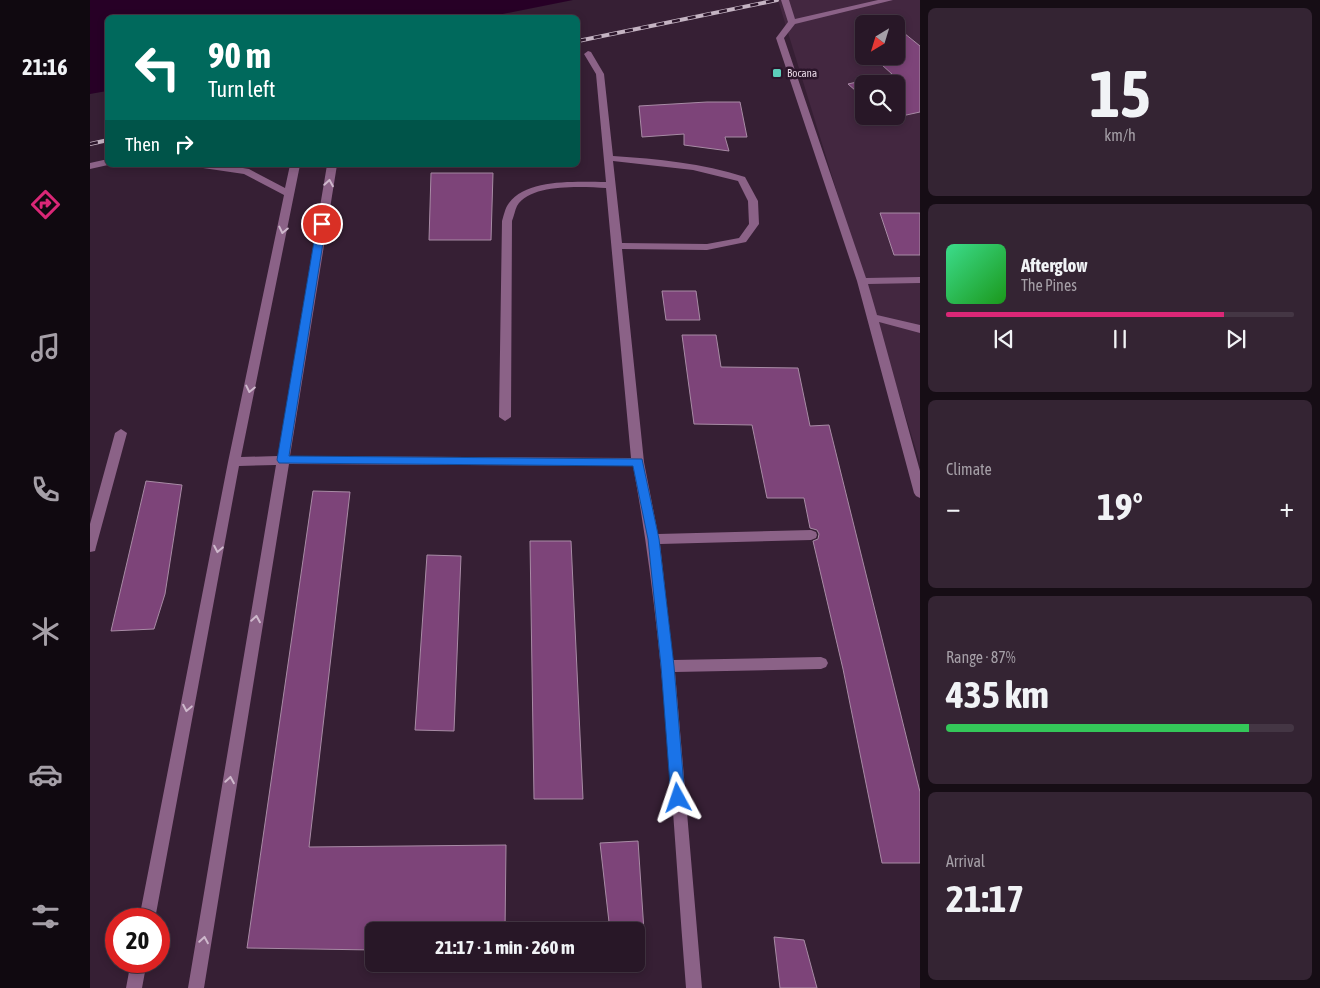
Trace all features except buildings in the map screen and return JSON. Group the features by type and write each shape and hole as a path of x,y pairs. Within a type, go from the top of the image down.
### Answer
{"street":[{"path":"785,0 792,22"},
{"path":"888,0 792,22 780,38 862,281 916,464 920,493"},
{"path":"588,54 600,74 638,462 653,539 667,666 694,988"},
{"path":"608,158 683,165 724,172 742,179 753,201 754,224 742,240 707,247 617,246"},
{"path":"90,166 105,163"},
{"path":"217,167 246,171 290,194"},
{"path":"149,908 234,462 295,167"},
{"path":"196,988 332,167"},
{"path":"505,417 506,221 514,203 530,192 558,186 611,186"},
{"path":"862,281 920,280"},
{"path":"872,317 920,329"},
{"path":"90,547 121,433"},
{"path":"234,462 282,460 638,462"},
{"path":"653,539 812,535"},
{"path":"667,666 821,663"},
{"path":"134,988 137,973"}],"shaded area":[{"path":"90,0 573,0 498,15 105,15 105,91 90,94"},
{"path":"778,0 920,0 920,463"}],"railway":[{"path":"580,41 777,0"},
{"path":"90,144 105,141"}],"place":[{"name":"Bocana","path":"777,73"}],"route":[{"path":"322,224 282,460 638,462 653,539 667,666 678,798"}]}
